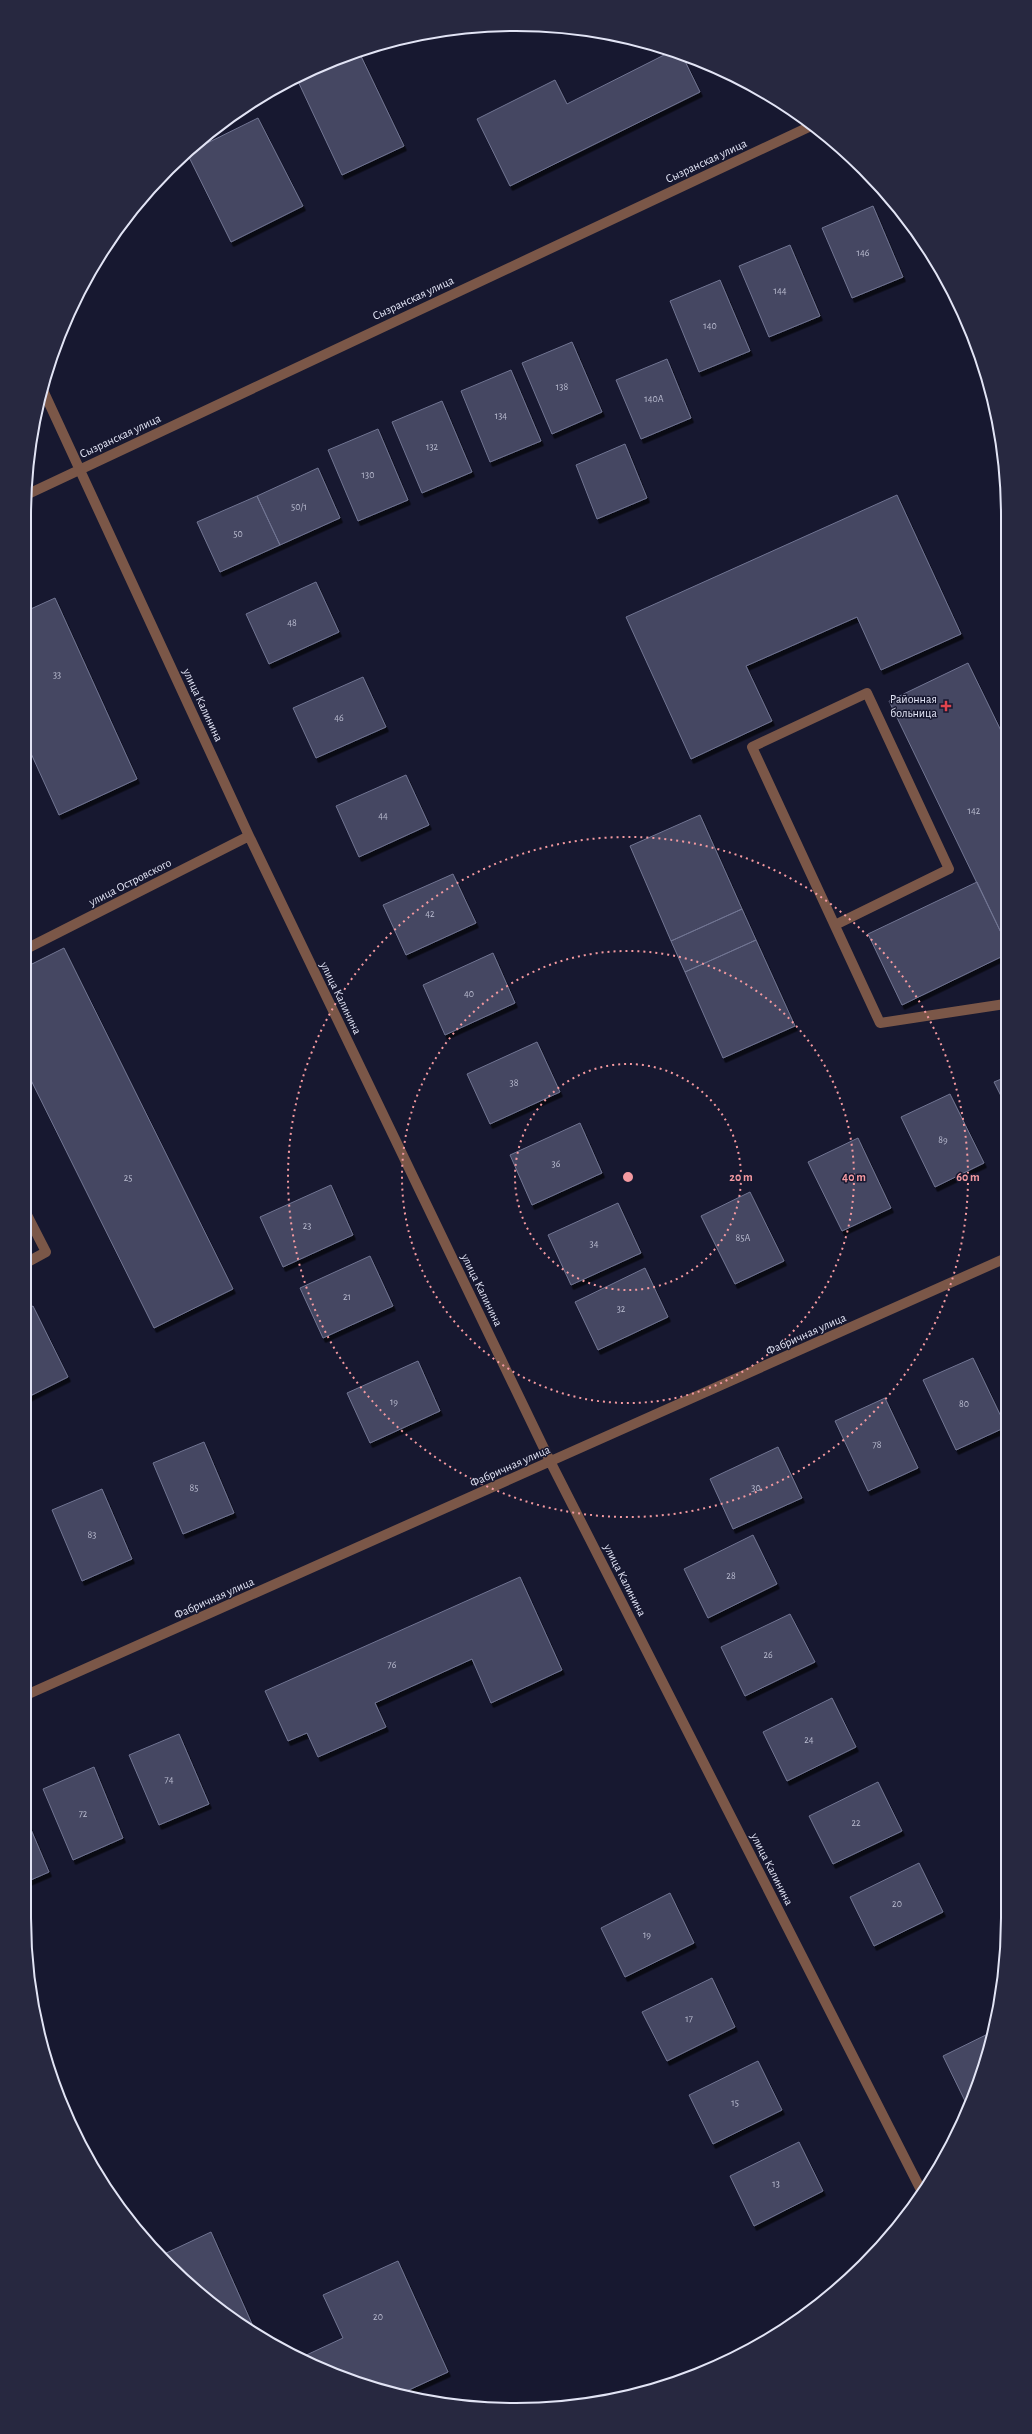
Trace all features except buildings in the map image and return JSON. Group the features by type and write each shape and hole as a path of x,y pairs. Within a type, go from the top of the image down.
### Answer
{"street":[{"name":"Сызранская улица","path":"32,492 807,128"},
{"name":"улица Калинина","path":"46,397 249,836 551,1463 919,2187"},
{"path":"835,926 949,869 867,694 752,747 835,926 880,1023 1001,1005"},
{"name":"улица Островского","path":"31,946 249,836"},
{"path":"31,1223 46,1252 31,1260"},
{"name":"Фабричная улица","path":"31,1693 551,1463 1001,1260"}],"place":[{"name":"Районная больница","path":"946,706"}]}
